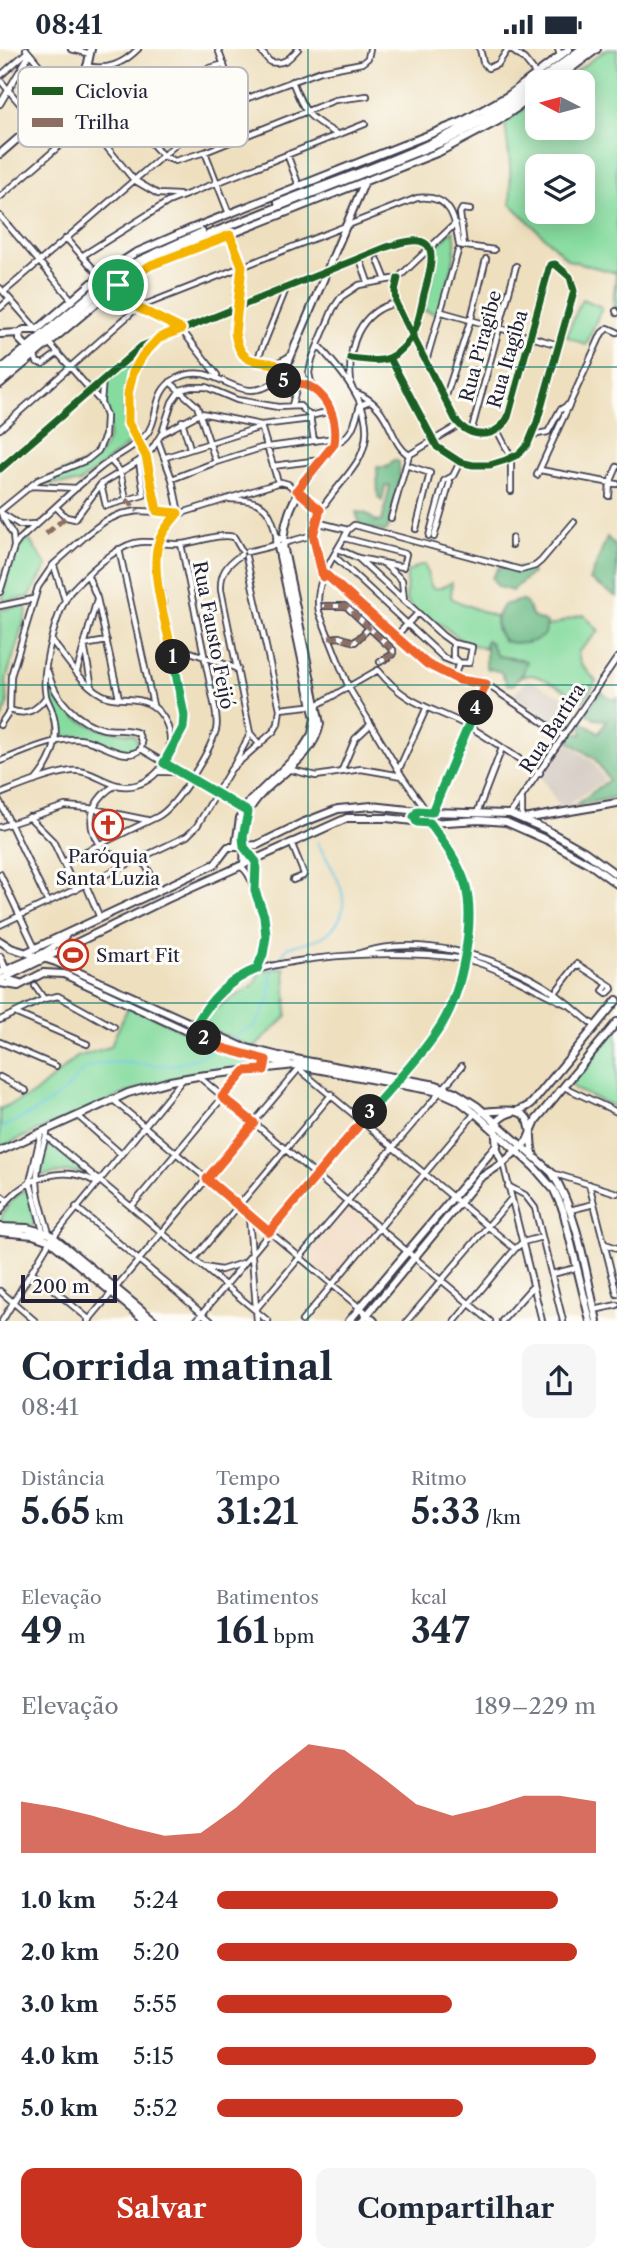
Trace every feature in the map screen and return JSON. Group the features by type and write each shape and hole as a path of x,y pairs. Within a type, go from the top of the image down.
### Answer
{"main road":[{"path":"545,70 559,53 569,49"},
{"path":"554,70 575,49"},
{"path":"555,70 581,49"},
{"path":"561,70 589,49"},
{"path":"569,70 597,49"},
{"path":"0,384 72,300 100,276 150,246 442,131 525,86"},
{"path":"0,377 111,277 145,256 396,156 440,145 451,146 502,119 525,92"},
{"path":"508,109 509,95"},
{"path":"488,108 508,109 525,97"},
{"path":"43,336 140,270 365,181 525,100"},
{"path":"440,145 442,131"},
{"path":"0,149 18,135"},
{"path":"0,154 18,137"},
{"path":"396,156 416,141"},
{"path":"43,336 127,271 214,232 440,145"},
{"path":"236,845 246,811 258,792 286,769 313,734 314,705 280,543 297,490 334,441 331,411 324,399 313,388 278,380 285,370 365,181"},
{"path":"350,187 358,188 359,195"},
{"path":"349,216 356,222"},
{"path":"332,232 340,238"},
{"path":"330,261 337,268"},
{"path":"312,277 317,279 320,285"},
{"path":"19,336 30,327 43,336"},
{"path":"0,334 19,336 31,350"},
{"path":"0,370 31,350"},
{"path":"7,973 32,963 37,955 55,951 96,933 244,863 255,862 264,854 291,841 347,818 387,818 430,823 479,820 518,822 522,819 617,803"},
{"path":"299,1065 194,1030 74,977 43,972 26,983 14,986 0,981 7,973 67,934 220,860 228,847 257,845 319,815 346,806 510,814 584,851 617,875"},
{"path":"244,863 246,811"},
{"path":"417,822 414,817 418,811"},
{"path":"533,824 533,820 538,817"},
{"path":"506,822 559,846 617,884"},
{"path":"244,847 255,862"},
{"path":"220,860 228,871"},
{"path":"161,889 169,894 167,899"},
{"path":"91,922 91,929 96,933"},
{"path":"0,941 11,948 57,963 194,1030 223,1048 266,1060 299,1065"},
{"path":"0,950 11,948"},
{"path":"55,951 54,958 57,963"},
{"path":"0,957 7,973 15,982 26,983"},
{"path":"54,972 52,967 57,963"},
{"path":"479,1113 527,1108 617,1000"},
{"path":"364,1317 480,1178 518,1149 530,1134 536,1120 617,1022"},
{"path":"264,1070 266,1060 272,1054"},
{"path":"0,1151 45,1133 112,1099 151,1085 198,1076 312,1065 396,1080 464,1097 495,1132 534,1157 552,1173 570,1210 570,1226"},
{"path":"558,1071 557,1082 564,1087"},
{"path":"503,1163 497,1145 495,1123 502,1115 517,1110"},
{"path":"517,1110 528,1119 534,1157"},
{"path":"479,1113 495,1123 554,1190 573,1235 597,1321"},
{"path":"349,1321 497,1145"},
{"path":"0,1230 20,1227 49,1236 155,1321"},
{"path":"0,1230 49,1236"},
{"path":"573,1235 576,1268 590,1321"},
{"path":"114,1290 146,1321"},
{"path":"360,1308 364,1317 374,1321"}],"street":[{"path":"71,49 89,51"},
{"path":"107,67 130,57 138,49"},
{"path":"218,49 225,67"},
{"path":"260,49 270,62 280,63 298,49"},
{"path":"248,98 321,71 362,63 368,58 370,49"},
{"path":"480,49 488,68 493,67 509,49 524,59 531,70"},
{"path":"18,102 0,78 27,52 39,67"},
{"path":"214,67 224,64"},
{"path":"8,70 15,71 16,76"},
{"path":"0,104 18,72"},
{"path":"292,81 305,112 337,135"},
{"path":"248,135 335,100 367,96"},
{"path":"82,256 157,208 183,195 365,124"},
{"path":"0,197 58,147"},
{"path":"106,147 134,180 158,194 183,195"},
{"path":"155,147 168,159 182,160 218,147"},
{"path":"30,327 2,290 173,147"},
{"path":"205,152 229,214"},
{"path":"286,154 300,187"},
{"path":"0,429 137,307 417,198 430,197 450,209 456,223 458,244 494,250"},
{"path":"464,246 461,211 470,209"},
{"path":"0,216 72,300"},
{"path":"313,388 310,366 341,296 351,288 368,282 398,278 456,223"},
{"path":"230,235 242,266 235,333 237,343 244,354 256,362 277,363 291,355"},
{"path":"66,238 100,276"},
{"path":"0,469 137,350 159,338 408,240 421,241 429,247 433,261 413,335 390,358 350,358"},
{"path":"426,361 458,251"},
{"path":"360,259 368,282"},
{"path":"445,399 471,319 486,259"},
{"path":"378,260 386,280"},
{"name":"Rua Itagiba","path":"471,432 485,435 497,430 508,417 549,267 555,264 570,277 574,287 558,345"},
{"name":"Rua Piragibe","path":"471,432 516,266"},
{"path":"398,278 396,303 459,425 471,432"},
{"path":"256,362 286,287"},
{"path":"108,293 181,329 217,376 236,388 248,391 262,389 278,380"},
{"path":"0,308 10,299"},
{"path":"351,383 350,358 354,341 363,324 375,311 396,303"},
{"path":"390,358 433,441 441,451 460,462 481,466 519,454 532,435 558,345 442,311"},
{"path":"617,332 608,328 602,333 538,472 617,484"},
{"path":"0,512 44,477 81,464 98,451 107,428 101,402 43,336"},
{"path":"157,511 146,456 127,415 130,382 138,361 159,338"},
{"path":"318,345 351,383 365,421 366,435 360,457 320,510 316,522 313,535 324,575 427,664 454,678 486,684 565,736"},
{"path":"31,350 41,364 58,353"},
{"path":"277,363 285,370"},
{"path":"204,374 211,368"},
{"path":"341,371 350,368"},
{"path":"14,547 110,460 138,441 150,428 158,399 170,382 189,374 217,376"},
{"path":"101,402 103,379"},
{"path":"170,382 201,412 216,461"},
{"path":"292,405 298,383"},
{"path":"56,507 72,520 101,484 146,456 158,441 180,390 191,387 206,387 237,400 278,407 300,406 310,418 314,441"},
{"path":"356,393 371,401 386,417 402,450 409,455"},
{"path":"360,405 371,401"},
{"path":"173,479 216,461 267,446 346,438 354,426 360,405"},
{"path":"532,435 548,432 560,409 569,405"},
{"path":"166,457 261,426 310,418 331,411"},
{"path":"162,433 201,412 261,426"},
{"path":"182,421 190,448"},
{"path":"354,426 365,421"},
{"path":"391,518 409,455 459,425"},
{"path":"261,426 278,482"},
{"path":"497,430 511,457 511,491"},
{"path":"158,441 173,479 178,513"},
{"path":"110,460 120,471 126,499"},
{"path":"273,466 321,460"},
{"path":"101,484 106,506 145,494 139,461"},
{"path":"431,536 444,481 453,476 460,462"},
{"path":"407,465 430,473 416,529"},
{"path":"609,496 610,483 617,467"},
{"path":"44,477 45,486"},
{"path":"0,725 10,710 11,676 33,599 42,580 53,565 105,521 121,514 157,511 178,513 242,496 278,482 284,482 297,490 320,510"},
{"path":"440,505 450,482"},
{"path":"31,486 78,488"},
{"path":"242,496 270,513 280,543"},
{"path":"0,512 20,525 40,522"},
{"path":"0,512 13,535 14,547 0,592"},
{"path":"0,794 71,771 83,771 117,785 139,784 158,772 164,763 183,728 184,716 155,570 158,542 178,513"},
{"path":"316,522 348,530"},
{"path":"486,684 429,812 402,776 349,688 317,604 324,575 348,530 354,525 521,570 541,561 574,522"},
{"path":"35,781 47,766 56,742 54,720 46,697 47,665 65,600 76,585 119,549 136,542 181,544 224,535 237,540 244,554 280,709 274,731 231,769"},
{"path":"260,745 250,733 221,582 228,564 244,554 313,535"},
{"path":"338,549 358,558 402,567 406,555 344,538"},
{"name":"Rua Fausto Feijó","path":"63,862 170,809 190,779 216,728 215,708 181,544"},
{"path":"119,549 153,706 170,732 170,750"},
{"path":"334,556 444,658 467,664 470,662 472,647 453,643 358,558"},
{"path":"385,564 402,580 404,601"},
{"path":"53,565 65,600"},
{"path":"88,576 97,598 119,698"},
{"path":"77,671 97,598"},
{"path":"0,605 33,599"},
{"path":"324,606 346,606 370,627 394,652 380,662"},
{"path":"396,636 418,613"},
{"path":"329,638 339,637 355,642 370,627"},
{"path":"52,641 93,688 107,696 140,700 153,706"},
{"path":"84,645 107,641"},
{"path":"453,643 453,656 459,662"},
{"path":"84,645 93,688"},
{"path":"171,645 239,669"},
{"name":"Rua Bartira","path":"510,814 617,658"},
{"path":"454,678 459,662"},
{"path":"47,665 59,698 74,713 96,727 134,731 140,737 141,749"},
{"path":"280,709 314,705 378,670 401,695 426,709 468,726 540,773"},
{"path":"10,710 18,713 31,712 46,697"},
{"path":"389,773 398,768 426,709"},
{"path":"342,771 349,747 371,724"},
{"path":"0,925 123,868 193,831 217,794 250,733"},
{"path":"0,761 56,742 82,739 127,755 137,753 141,749"},
{"path":"477,813 502,748"},
{"path":"141,749 246,811"},
{"path":"47,766 51,776"},
{"path":"286,769 316,776 361,769 402,776"},
{"path":"158,772 179,772"},
{"path":"117,785 101,797 94,809 93,830 105,852 118,859 141,859"},
{"path":"522,799 522,819"},
{"path":"418,811 420,801"},
{"path":"0,802 48,903"},
{"path":"0,827 65,806 151,820"},
{"path":"29,817 53,841 76,890"},
{"path":"130,818 132,829"},
{"path":"196,1321 443,1022 463,960 470,909 461,873 430,823"},
{"path":"440,823 442,839"},
{"path":"291,841 304,874 293,880"},
{"path":"118,859 123,868"},
{"path":"141,859 161,889"},
{"path":"255,862 255,891"},
{"path":"236,867 246,869 264,916 266,936 257,969"},
{"path":"0,874 37,955"},
{"path":"86,885 100,918"},
{"path":"382,956 375,955 374,951 399,946"},
{"path":"194,1030 211,1002 226,985 257,969 399,946 464,952 484,958 535,981 596,1026"},
{"path":"353,955 414,954 463,960 492,968 553,995"},
{"path":"553,995 577,964 611,986 612,989 607,994 603,991 606,987"},
{"path":"535,981 545,989 535,989"},
{"path":"35,986 44,999"},
{"path":"0,1020 52,996 62,997 114,1027"},
{"path":"28,1008 32,1021"},
{"path":"16,1014 87,1044"},
{"path":"1,1046 8,1045 56,1066"},
{"path":"32,1272 90,1320 299,1065 515,1249"},
{"path":"310,1077 312,1065"},
{"path":"256,1310 461,1066"},
{"path":"131,1206 245,1071"},
{"path":"198,1076 490,1321"},
{"path":"2,1321 32,1272 49,1236 98,1182 183,1078"},
{"path":"2,1079 26,1091"},
{"path":"564,1087 617,1112"},
{"path":"194,1259 332,1094"},
{"path":"112,1099 360,1308"},
{"path":"302,1321 378,1228 479,1113"},
{"path":"78,1115 121,1154"},
{"path":"45,1133 36,1179 40,1207 49,1236"},
{"path":"45,1133 98,1182 163,1232 268,1321"},
{"path":"45,1133 30,1182 49,1236"},
{"path":"503,1163 542,1321"},
{"path":"552,1173 617,1193"},
{"path":"0,1212 7,1200 36,1179 63,1174 83,1176 98,1182"},
{"path":"560,1185 565,1179 579,1181"},
{"path":"589,1184 617,1294"},
{"path":"508,1185 530,1199 563,1321"},
{"path":"0,1195 7,1200"},
{"path":"407,1321 512,1198"},
{"path":"570,1210 594,1204"},
{"path":"76,1207 211,1321"},
{"path":"249,1216 257,1321"},
{"path":"455,1321 515,1249 523,1242 542,1237"},
{"path":"604,1244 617,1248"},
{"path":"203,1266 221,1270 244,1263"},
{"path":"552,1274 576,1268"},
{"path":"0,1284 6,1296"},
{"path":"502,1321 533,1286"},
{"path":"0,1291 34,1321"},
{"path":"594,1310 617,1305"}],"shaded area":[{"path":"529,679 579,705 568,723 561,726 513,695"},
{"path":"565,741 593,762 605,780 572,802 570,809 561,809 541,777"},
{"path":"347,1206 375,1229 333,1282 304,1260"}],"green space":[{"path":"607,49 617,49 617,310 613,305 616,273 568,260 531,224 595,224 595,154 525,154 525,218 511,204 505,123 525,108 525,140 595,140 595,70 578,70"},
{"path":"453,230 454,259 437,314 424,310 435,265 435,247"},
{"path":"582,299 602,307 586,345 566,336"},
{"path":"142,349 125,394 129,444 79,483 47,484 45,481 88,462 104,448 109,422 99,390"},
{"path":"394,460 399,462 400,478 388,529 384,532 360,526 356,512 365,513 377,522 382,521 390,485 385,486 382,501 378,498 377,467 387,467"},
{"path":"607,537 617,548 617,597 590,580"},
{"path":"28,538 47,566 29,597 6,601 2,598 11,564 22,543"},
{"path":"425,565 431,586 438,588 452,582 451,597 454,600 496,617 496,629 504,641 528,642 547,626 584,615 599,631 578,652 580,663 596,681 583,702 544,679 531,675 520,676 523,673 522,659 496,656 490,642 486,640 484,649 461,640 442,625 415,614 406,599 407,572"},
{"path":"499,567 529,569 532,573 512,591 498,587 492,578"},
{"path":"521,600 526,603 533,617 547,623 545,634 526,643 504,641 497,627 498,615 503,605"},
{"path":"25,605 27,611 6,680 8,705 0,721 0,610"},
{"path":"486,640 490,642 497,656 527,661 523,673 513,685 508,685 501,672 486,668"},
{"path":"48,683 55,696 73,715 106,730 133,734 137,739 137,747 130,751 81,736 61,737"},
{"path":"600,691 614,700 617,697 617,797 574,806 609,780 595,759 567,740 573,730 581,735 583,730 578,725 580,721 599,733 607,720 594,719 586,712"},
{"path":"285,968 287,1016 254,1048 200,1025 207,1014 255,984 260,971"},
{"path":"129,1005 225,1050 264,1061 262,1069 186,1075 129,1092 0,1147 0,1109 34,1094 77,1057 110,1047"},
{"path":"617,1027 617,1108 574,1089 572,1084 573,1079"},
{"path":"49,1143 86,1173 68,1172 39,1176"},
{"path":"28,1190 35,1226 0,1224 9,1204"}],"waterway":[{"path":"279,962 287,947 325,935 342,913 343,902 337,877 317,842"},
{"path":"232,1040 244,1030 255,1026 270,998 271,976 275,969"},
{"path":"0,1128 46,1104 64,1091 83,1071 95,1065 172,1065 190,1061 218,1049"}],"marked path":[{"path":"126,499 138,511"},
{"path":"46,534 66,517"},
{"path":"324,606 346,606 393,650 393,654 380,662"},
{"path":"329,638 339,637 355,642 370,627"}],"cycle path":[{"path":"0,469 142,346 387,247 404,242 425,243 430,248 430,267 418,321 410,339 392,357 369,360 350,358"},
{"path":"390,358 437,447 460,462 473,465 490,465 506,460 519,454 528,444 537,422 574,291 570,277 555,264 550,265 508,417 497,430 483,434 468,431 455,419 396,303 398,278"}],"place":[{"name":"Paróquia Santa Luzia","path":"108,825"},
{"name":"Smart Fit","path":"73,955"}],"route":[{"path":"230,235 242,266 235,333 240,350 256,362 277,363 285,370 278,380 313,388 328,404 332,417 334,444 297,490 320,510 313,535 323,577 324,573 437,671 459,680 486,684 432,812 418,811 414,817 417,822 430,823 442,839 461,873 467,893 469,925 463,960 450,1006 439,1029 269,1232 207,1179 254,1123 222,1097 245,1071 264,1070 266,1060 233,1052 192,1033 211,1002 226,985 257,969 263,954 266,926 255,891 256,862 244,847 243,837 248,812 164,763 183,728 184,716 155,559 158,542 164,530 178,513 157,511 146,456 128,423 127,415 130,382 138,361 159,338 181,329 108,293 118,285 151,265 230,235"}]}
